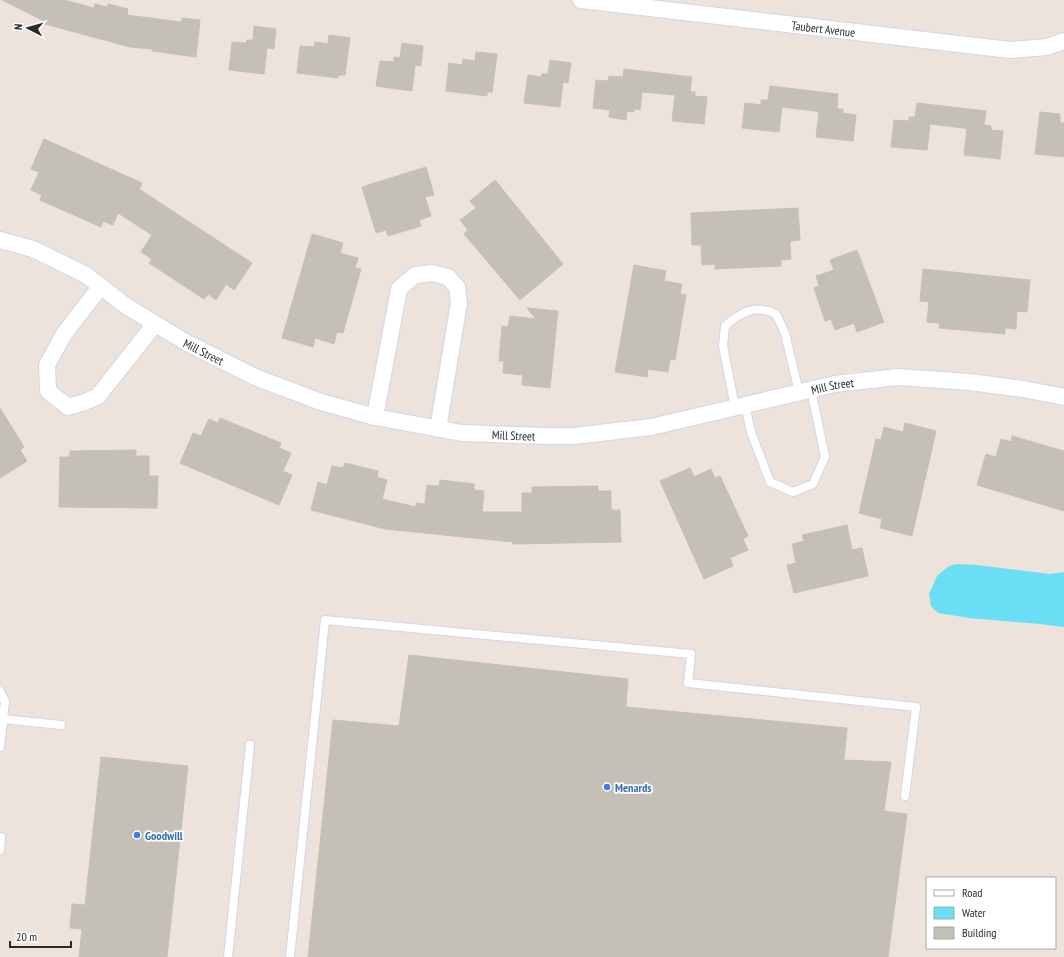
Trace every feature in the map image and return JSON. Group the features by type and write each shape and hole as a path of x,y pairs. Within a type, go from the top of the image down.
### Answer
{"street":[{"name":"Taubert Avenue","path":"581,0 1010,50 1047,47 1064,41"},
{"name":"Mill Street","path":"0,240 33,249 86,275 126,306 155,324 187,343 255,377 321,402 375,417 462,433 574,436 651,427 835,384 898,377 970,382 1022,389 1064,397"},
{"path":"375,417 399,289 415,275 432,273 448,277 457,287 459,303 438,429"},
{"path":"101,286 64,334 46,365 48,391 68,407 98,396 155,324"}],"lane":[{"path":"767,309 776,314 785,333 805,391 825,457 813,484 793,492 770,482 740,406 723,346 725,326 738,315 754,310 767,309"},
{"path":"290,957 326,620 691,654 688,683 916,707 905,796"},
{"path":"0,691 5,701 0,747"},
{"path":"3,719 60,725"},
{"path":"228,957 250,745"},
{"path":"0,837 0,850"}],"water":[{"path":"957,564 1050,574 1064,572 1064,627 969,618 938,613 931,606 929,594 937,576 949,566"}],"building":[{"path":"2,0 64,0 94,8 95,4 107,7 108,4 128,9 127,15 181,22 182,18 200,20 196,57 152,51 152,49 130,47 45,24 46,22"},
{"path":"254,26 276,29 274,49 267,48 264,74 229,70 232,42 246,43 247,40 253,40"},
{"path":"329,35 350,38 345,75 339,75 338,78 297,73 300,46 314,47 315,42 328,44"},
{"path":"402,43 423,46 421,66 415,65 412,91 376,86 380,61 394,62 394,57 400,58"},
{"path":"476,52 497,54 492,92 487,92 487,96 446,91 449,63 462,65 463,59 475,61"},
{"path":"550,60 571,63 568,83 563,82 560,107 524,103 528,75 541,77 542,74 548,74"},
{"path":"624,69 692,77 690,92 695,92 695,96 707,97 704,124 672,121 675,95 642,92 640,110 634,109 634,112 627,111 626,120 609,117 610,110 593,108 596,80 608,81 609,76 623,77"},
{"path":"770,86 838,94 837,109 843,109 843,113 856,115 853,141 816,137 819,112 782,107 779,132 742,128 745,103 761,105 761,100 768,100"},
{"path":"917,103 986,111 984,125 991,126 991,130 1003,131 1000,159 964,155 967,129 930,124 927,150 891,147 894,120 909,121 909,117 915,117"},
{"path":"1040,112 1060,114 1060,123 1064,123 1064,157 1035,154"},
{"path":"44,139 142,183 139,189 252,263 234,290 226,284 216,300 208,294 204,299 149,263 152,259 141,252 152,235 118,213 113,225 103,221 101,227 40,200 42,195 31,190 39,172 31,169"},
{"path":"426,167 434,195 425,197 431,216 419,220 421,226 388,236 386,230 376,233 362,187"},
{"path":"495,180 563,264 520,300 464,234 468,230 460,220 476,208 470,201"},
{"path":"798,208 800,240 790,241 791,259 781,260 781,266 715,269 715,264 702,265 701,245 692,245 691,213"},
{"path":"312,234 343,243 340,253 358,258 355,268 361,269 343,333 337,332 334,344 315,338 313,347 282,338"},
{"path":"857,250 884,322 857,332 854,323 835,330 831,319 825,321 814,288 819,286 816,276 834,270 830,260"},
{"path":"634,265 666,271 664,281 682,284 680,294 686,295 675,360 670,359 668,372 648,369 647,377 615,372"},
{"path":"923,269 1030,280 1027,312 1017,311 1016,329 1005,328 1005,334 939,328 940,323 927,322 929,302 920,301"},
{"path":"527,308 558,311 550,388 522,385 523,375 503,373 504,361 499,361 502,326 508,327 510,316 536,319"},
{"path":"0,408 24,447 20,450 27,461 0,478"},
{"path":"220,418 281,443 279,448 291,453 283,471 292,475 279,505 180,463 193,433 201,436 209,419 218,423"},
{"path":"905,423 936,431 912,536 880,528 882,519 859,513 876,439 881,440 884,427 903,432"},
{"path":"1012,436 1064,451 1064,511 977,485 986,454 996,457 1001,439 1011,442"},
{"path":"136,450 136,456 149,456 149,476 158,476 157,508 59,507 60,457 70,457 70,451"},
{"path":"345,463 378,471 377,477 387,480 382,499 416,507 416,503 425,504 427,485 439,486 440,480 474,484 474,490 484,491 482,512 522,512 522,493 532,493 532,487 598,486 598,491 611,491 611,510 620,510 621,542 513,544 513,542 385,529 311,510 318,482 327,485 332,466 343,468"},
{"path":"690,468 694,477 711,469 715,478 720,476 748,536 743,539 748,550 730,558 733,566 704,579 660,481"},
{"path":"847,525 852,550 862,548 868,576 794,593 787,565 796,563 792,544 804,541 802,535"},
{"name":"Menards","path":"409,655 628,679 626,707 847,728 844,760 891,762 884,811 907,814 888,957 308,957 333,720 399,726"},
{"name":"Goodwill","path":"101,757 188,766 167,957 79,957 82,929 70,928 72,904 85,905"}],"place":[{"name":"Menards","path":"607,787"},
{"name":"Goodwill","path":"137,835"}]}
